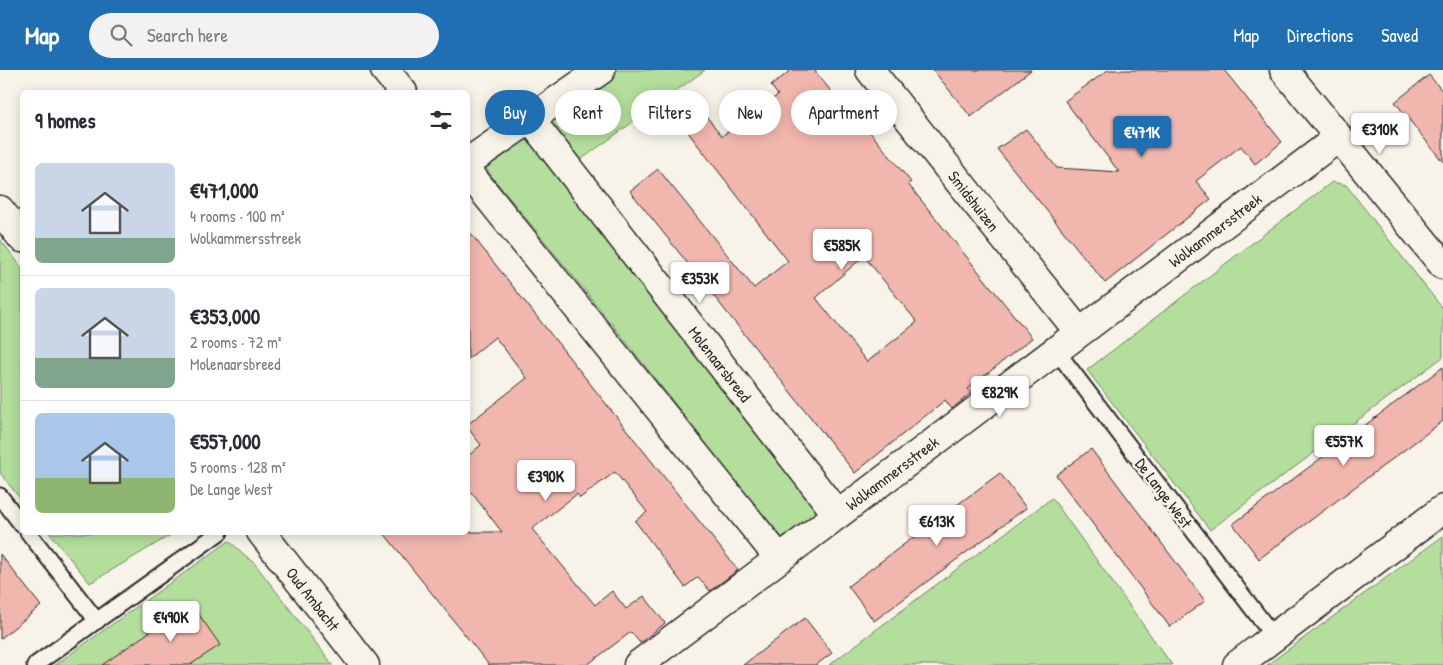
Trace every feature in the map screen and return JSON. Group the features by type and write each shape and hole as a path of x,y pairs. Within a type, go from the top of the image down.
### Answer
{"street":[{"path":"384,70 401,90"},
{"path":"545,108 600,70"},
{"name":"Smidshuizen","path":"870,70 1078,332"},
{"path":"1284,70 1443,265"},
{"path":"470,161 507,135"},
{"name":"Molenaarsbreed","path":"542,135 837,514"},
{"name":"Wolkammersstreek","path":"638,665 1055,349 1338,138"},
{"path":"470,174 779,558"},
{"path":"0,210 20,235"},
{"path":"1237,665 1443,509"},
{"name":"Oud Ambacht","path":"263,535 366,665"}],"lane":[{"name":"De Lange West","path":"1055,349 1274,637"},
{"path":"0,496 20,522"},
{"path":"30,535 97,621"},
{"path":"34,665 216,535"}],"green space":[{"path":"575,70 705,70 677,90 631,90 631,123 621,131 621,90 555,90 555,128 545,115 545,92"},
{"path":"560,135 615,135 579,161"},
{"path":"525,138 534,145 821,512 783,542 613,325 489,173 484,163"},
{"path":"1332,182 1346,185 1443,309 1443,357 1210,530 1087,370"},
{"path":"0,239 20,265 20,498 0,473"},
{"path":"1052,498 1172,665 829,665"},
{"path":"51,535 171,535 90,583"},
{"path":"1443,536 1443,665 1267,665"},
{"path":"229,541 255,564 333,665 55,665"}],"building":[{"path":"791,70 814,70 830,90 791,90 791,135 872,135 911,182 908,184 1032,338 968,389 971,393 952,409 945,400 855,473 630,191 658,169 754,288 788,261 690,135 709,135 709,120 719,132 719,135 722,136 781,135 781,90 774,90 771,86","holes":["864,256 917,322 867,362 816,298"]},
{"path":"933,70 1031,70 971,117"},
{"path":"1108,70 1224,70 1282,142 1255,164 1241,146 1196,181 1211,199 1105,283 997,149 1026,129 1057,168 1119,172 1065,101"},
{"path":"1429,75 1443,92 1443,162 1395,102"},
{"path":"470,233 738,570 710,591 698,577 685,587 635,521 647,512 615,472 580,498 577,494 532,529 595,605 612,591 626,609 644,596 665,623 640,643 631,632 587,665 489,665 385,535 470,535 470,532 502,532 470,491 470,454 481,445 470,431 470,422 527,378 495,337 470,357"},
{"path":"1443,367 1443,421 1259,559 1233,524"},
{"path":"1091,449 1205,601 1170,627 1056,475"},
{"path":"1000,473 1026,508 874,621 848,586"},
{"path":"0,554 41,606 0,639"},
{"path":"191,603 220,645 190,665 102,665"},
{"path":"805,618 832,653 816,665 743,665"}]}
